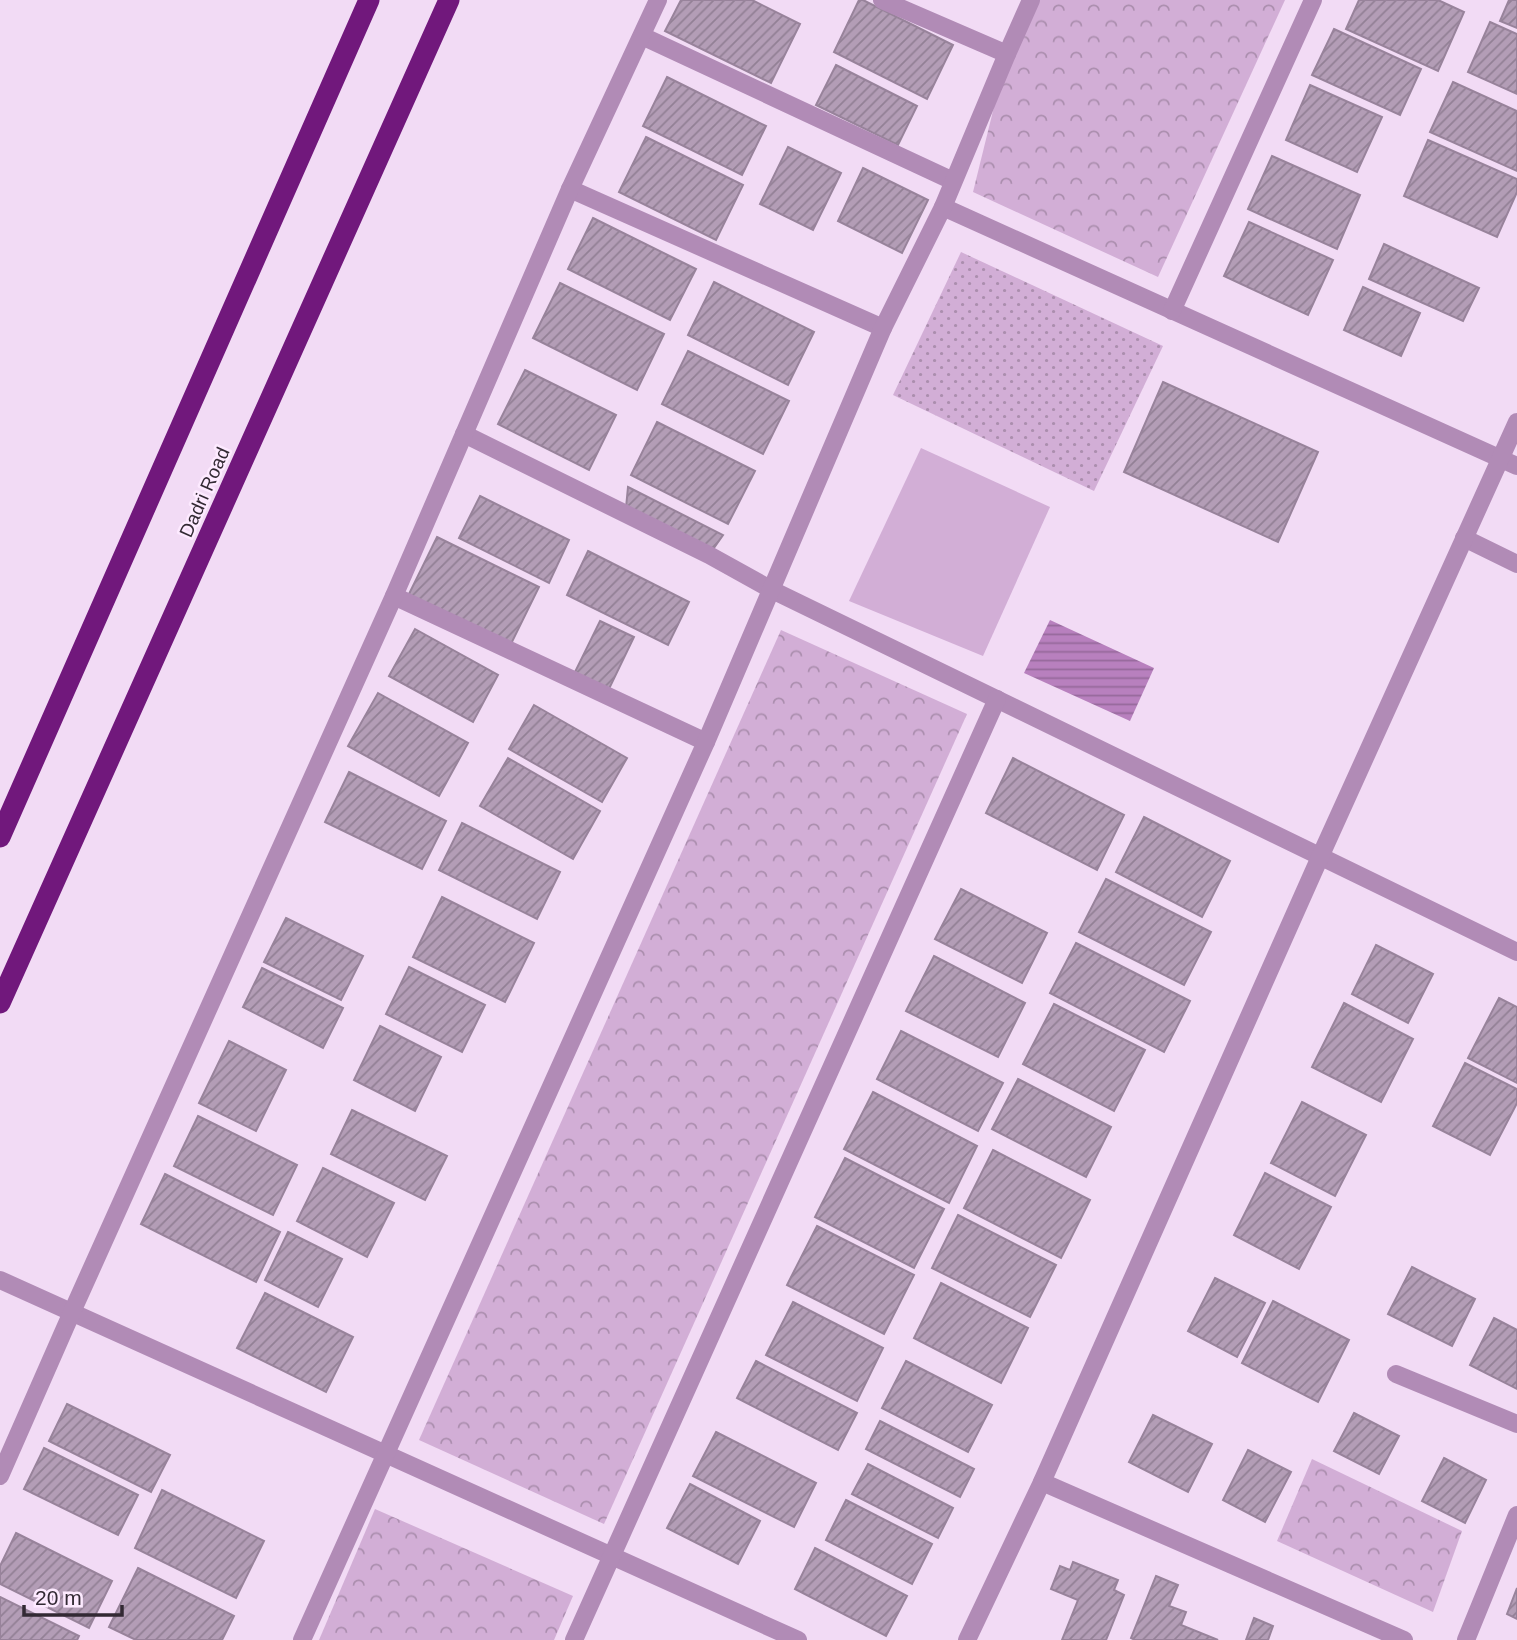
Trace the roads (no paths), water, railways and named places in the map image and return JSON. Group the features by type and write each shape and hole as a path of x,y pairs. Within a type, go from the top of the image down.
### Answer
{"highway":[{"path":"0,837 369,0"},
{"name":"Dadri Road","path":"0,1003 449,0"}],"street":[{"path":"0,1476 394,596 570,189 658,0"},
{"path":"882,0 1007,54"},
{"path":"302,1640 706,742 883,328 943,207 1031,0"},
{"path":"1172,311 1313,0"},
{"path":"642,36 953,181"},
{"path":"570,189 883,328"},
{"path":"943,207 1509,462"},
{"path":"967,1640 1042,1482 1464,538 1509,462 1517,422"},
{"path":"464,434 709,555 772,590 1517,953"},
{"path":"1464,538 1517,564"},
{"path":"394,596 706,742"},
{"path":"574,1640 997,699"},
{"path":"0,1280 798,1640"},
{"path":"1396,1374 1517,1424"},
{"path":"1042,1482 1404,1640"},
{"path":"1466,1640 1517,1515"}]}
